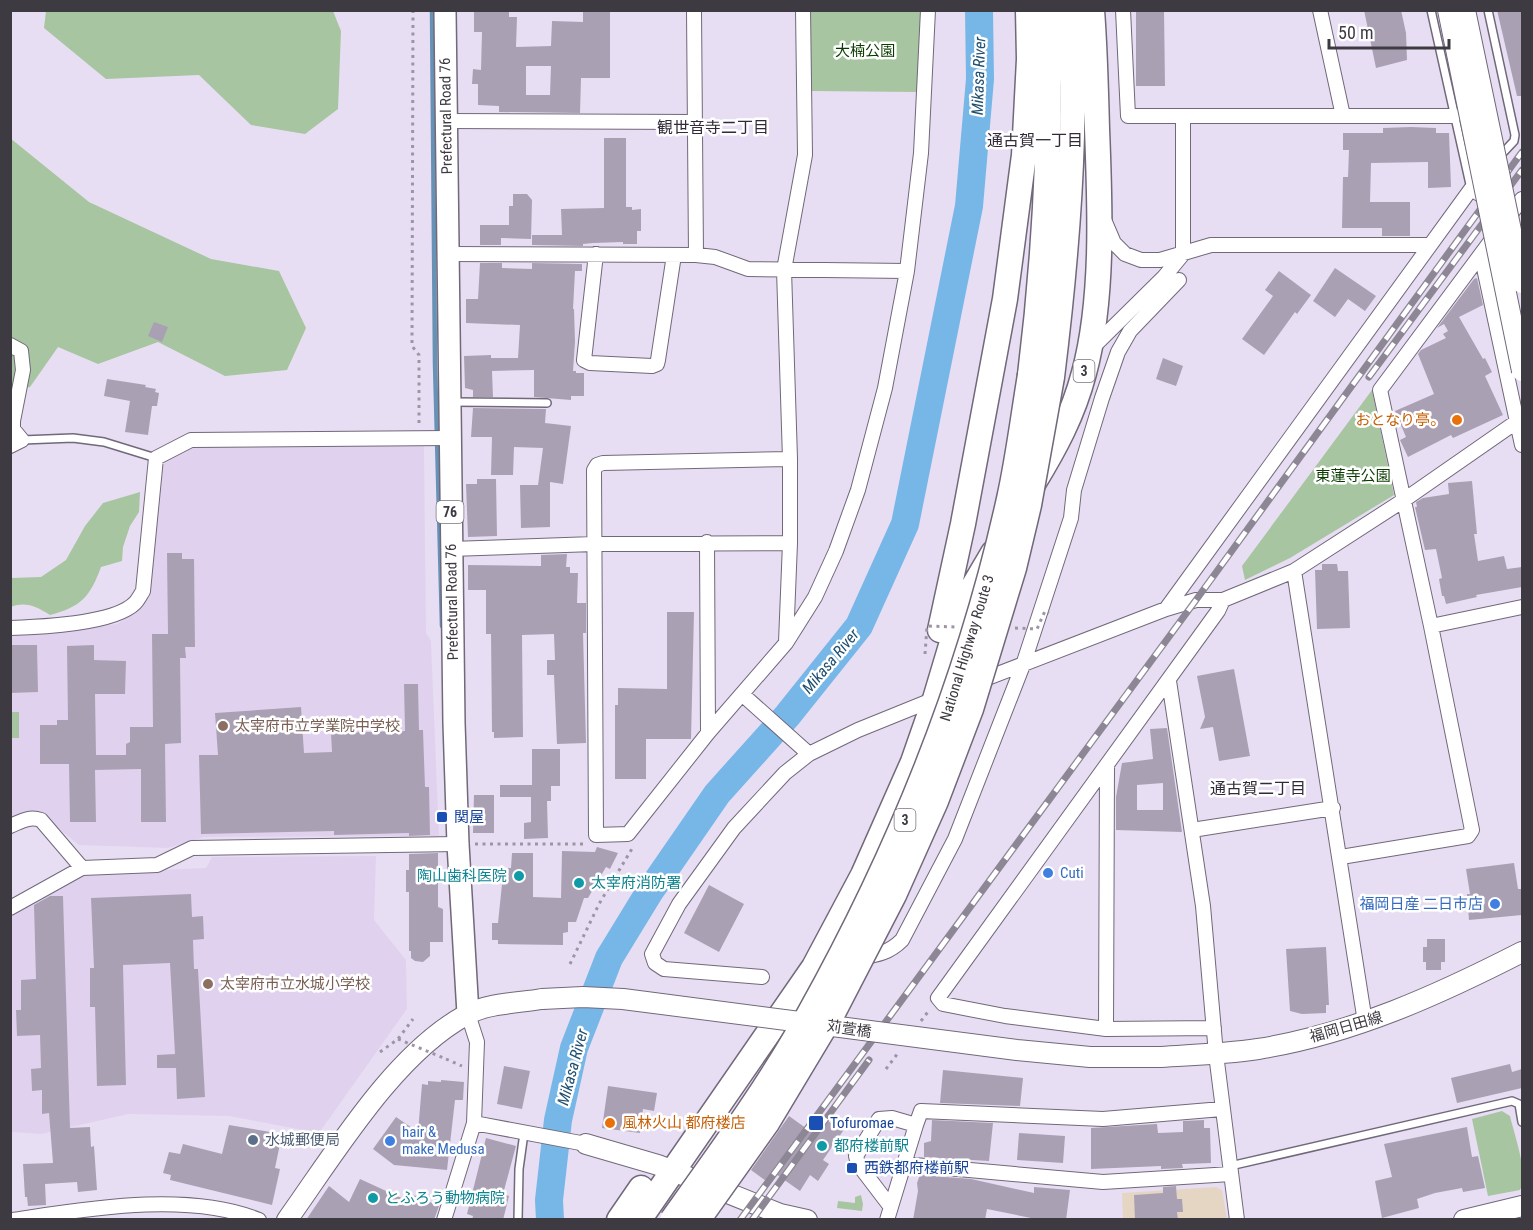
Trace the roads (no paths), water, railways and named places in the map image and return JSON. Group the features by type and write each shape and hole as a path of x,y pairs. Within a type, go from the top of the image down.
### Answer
{"highway":[{"name":"3","path":"665,1168 814,967 863,875 913,762 945,613 1005,300 1024,155 1029,58 1028,10"},
{"name":"National Highway Route 3","path":"698,1220 767,1123 833,1013 894,895 936,801 971,709 1014,568 1029,506 1041,376 1040,300 1049,153 1048,10"},
{"name":"National Highway Route 3","path":"672,1220 737,1128 808,1015 875,888 914,800 947,713 975,629 1062,296 1071,153 1073,51 1071,10"},
{"name":"3","path":"632,1216 795,973 833,909 927,702 970,592 1060,440 1090,350 1096,297 1100,203 1092,10"}],"main road":[{"name":"Prefectural Road 76","path":"445,10 449,402 435,438 451,549 458,844 468,1014"},
{"path":"1448,10 1522,370"},
{"path":"1465,10 1522,283"},
{"name":"福岡日田線","path":"1157,1057 1258,1049 1314,1037 1365,1022 1424,999 1522,952"},
{"name":"苅萱橋","path":"468,1014 542,999 583,997 622,999 1017,1050 1090,1057 1157,1057"},
{"path":"287,1220 378,1095 406,1062 439,1034 468,1014"},
{"path":"586,1144 665,1168 778,1216 807,1220"},
{"path":"1464,1220 1522,1206"}],"street":[{"path":"694,10 696,255"},
{"path":"786,643 790,543 790,459 784,270 805,155 803,10"},
{"path":"790,459 603,463 597,465 594,470 596,835 628,834 708,733 786,643 815,597 836,551 858,490 885,388 907,271 921,153 928,10"},
{"path":"1123,10 1128,116 1454,116"},
{"path":"1320,10 1344,116"},
{"path":"1090,350 1164,277 1183,254 1183,117"},
{"path":"446,121 694,122"},
{"path":"1166,609 1471,189 1511,214"},
{"path":"1341,857 1468,836 1472,830 1380,390 1522,200"},
{"path":"1100,203 1114,243 1125,254 1141,260 1160,260 1211,245 1429,245"},
{"path":"447,254 696,255 715,257 748,269 907,271"},
{"path":"596,254 584,360 590,363 652,366 657,364 658,360 674,255"},
{"path":"1481,254 1520,419 1522,445"},
{"path":"814,967 884,954 902,940 955,839 1023,665 1071,518 1074,490 1118,352 1130,331 1179,280"},
{"path":"10,345 21,351 24,370 13,421 16,443"},
{"path":"762,977 664,969 655,963 652,954 679,904 734,828 806,750 1166,609 1196,600 1223,600 1294,571 1404,500 1520,419"},
{"path":"10,628 58,627 118,614 135,603 143,591 156,458 191,440 435,438"},
{"path":"451,549 707,542 790,543"},
{"path":"707,542 708,733"},
{"path":"1294,571 1341,857 1365,1022"},
{"path":"1214,1028 1106,1029 1005,1016 943,1004 938,998 1169,681 1218,611 1223,600"},
{"path":"1431,626 1522,607"},
{"path":"1169,681 1203,906 1216,1054 1237,1220"},
{"path":"742,695 806,750"},
{"path":"1106,1029 1107,765"},
{"path":"1192,830 1333,808"},
{"path":"10,826 27,818 34,817 41,820 82,868"},
{"path":"10,908 82,868 157,865 192,848 458,844"},
{"path":"444,1220 474,1123 477,1042 468,1014"},
{"path":"889,1213 921,1111 1103,1119 1222,1109"},
{"path":"889,1213 858,1164 856,1156 879,1119 892,1118 915,1125"},
{"path":"474,1123 586,1144"},
{"path":"903,1164 1103,1182 1231,1170"},
{"path":"10,1206 23,1218 98,1208 157,1205 207,1207 231,1211 259,1220"}],"lane":[{"path":"1431,10 1471,189"},
{"path":"1471,189 1514,141 1515,135 1488,10"},
{"path":"1179,280 1183,254"},
{"path":"449,402 547,403"},
{"path":"16,443 73,438 104,442 156,458"},
{"path":"1231,1170 1512,1101 1519,1104 1522,1122"},
{"path":"518,1220 519,1169 527,1134"}],"waterway":[{"path":"432,10 435,364 442,626"},
{"name":"Mikasa River","path":"550,1220 549,1200 558,1120 574,1048 609,958 650,891 717,794 787,716 859,626 905,524 969,206 980,79 979,10"}],"railway":[{"path":"740,1220 1522,152"},
{"path":"1369,377 1522,170"},
{"path":"752,1220 869,1060"}],"place":[{"name":"おとなり亭。","path":"1457,420"},
{"name":"太宰府市立学業院中学校","path":"223,726"},
{"name":"関屋","path":"442,817"},
{"name":"Cuti","path":"1048,873"},
{"name":"陶山歯科医院","path":"519,876"},
{"name":"太宰府消防署","path":"579,883"},
{"name":"福岡日産 二日市店","path":"1495,904"},
{"name":"太宰府市立水城小学校","path":"208,984"},
{"name":"風林火山 都府楼店","path":"610,1123"},
{"name":"Tofuromae","path":"816,1123"},
{"name":"水城郵便局","path":"253,1140"},
{"name":"hair & make Medusa","path":"390,1141"},
{"name":"都府楼前駅","path":"822,1146"},
{"name":"西鉄都府楼前駅","path":"852,1168"},
{"name":"とふろう動物病院","path":"373,1198"}],"district":[{"name":"観世音寺二丁目","path":"713,127"},
{"name":"通古賀一丁目","path":"1035,140"},
{"name":"通古賀二丁目","path":"1258,788"}],"park label":[{"name":"大楠公園","path":"865,51"},
{"name":"東蓮寺公園","path":"1353,476"}]}
